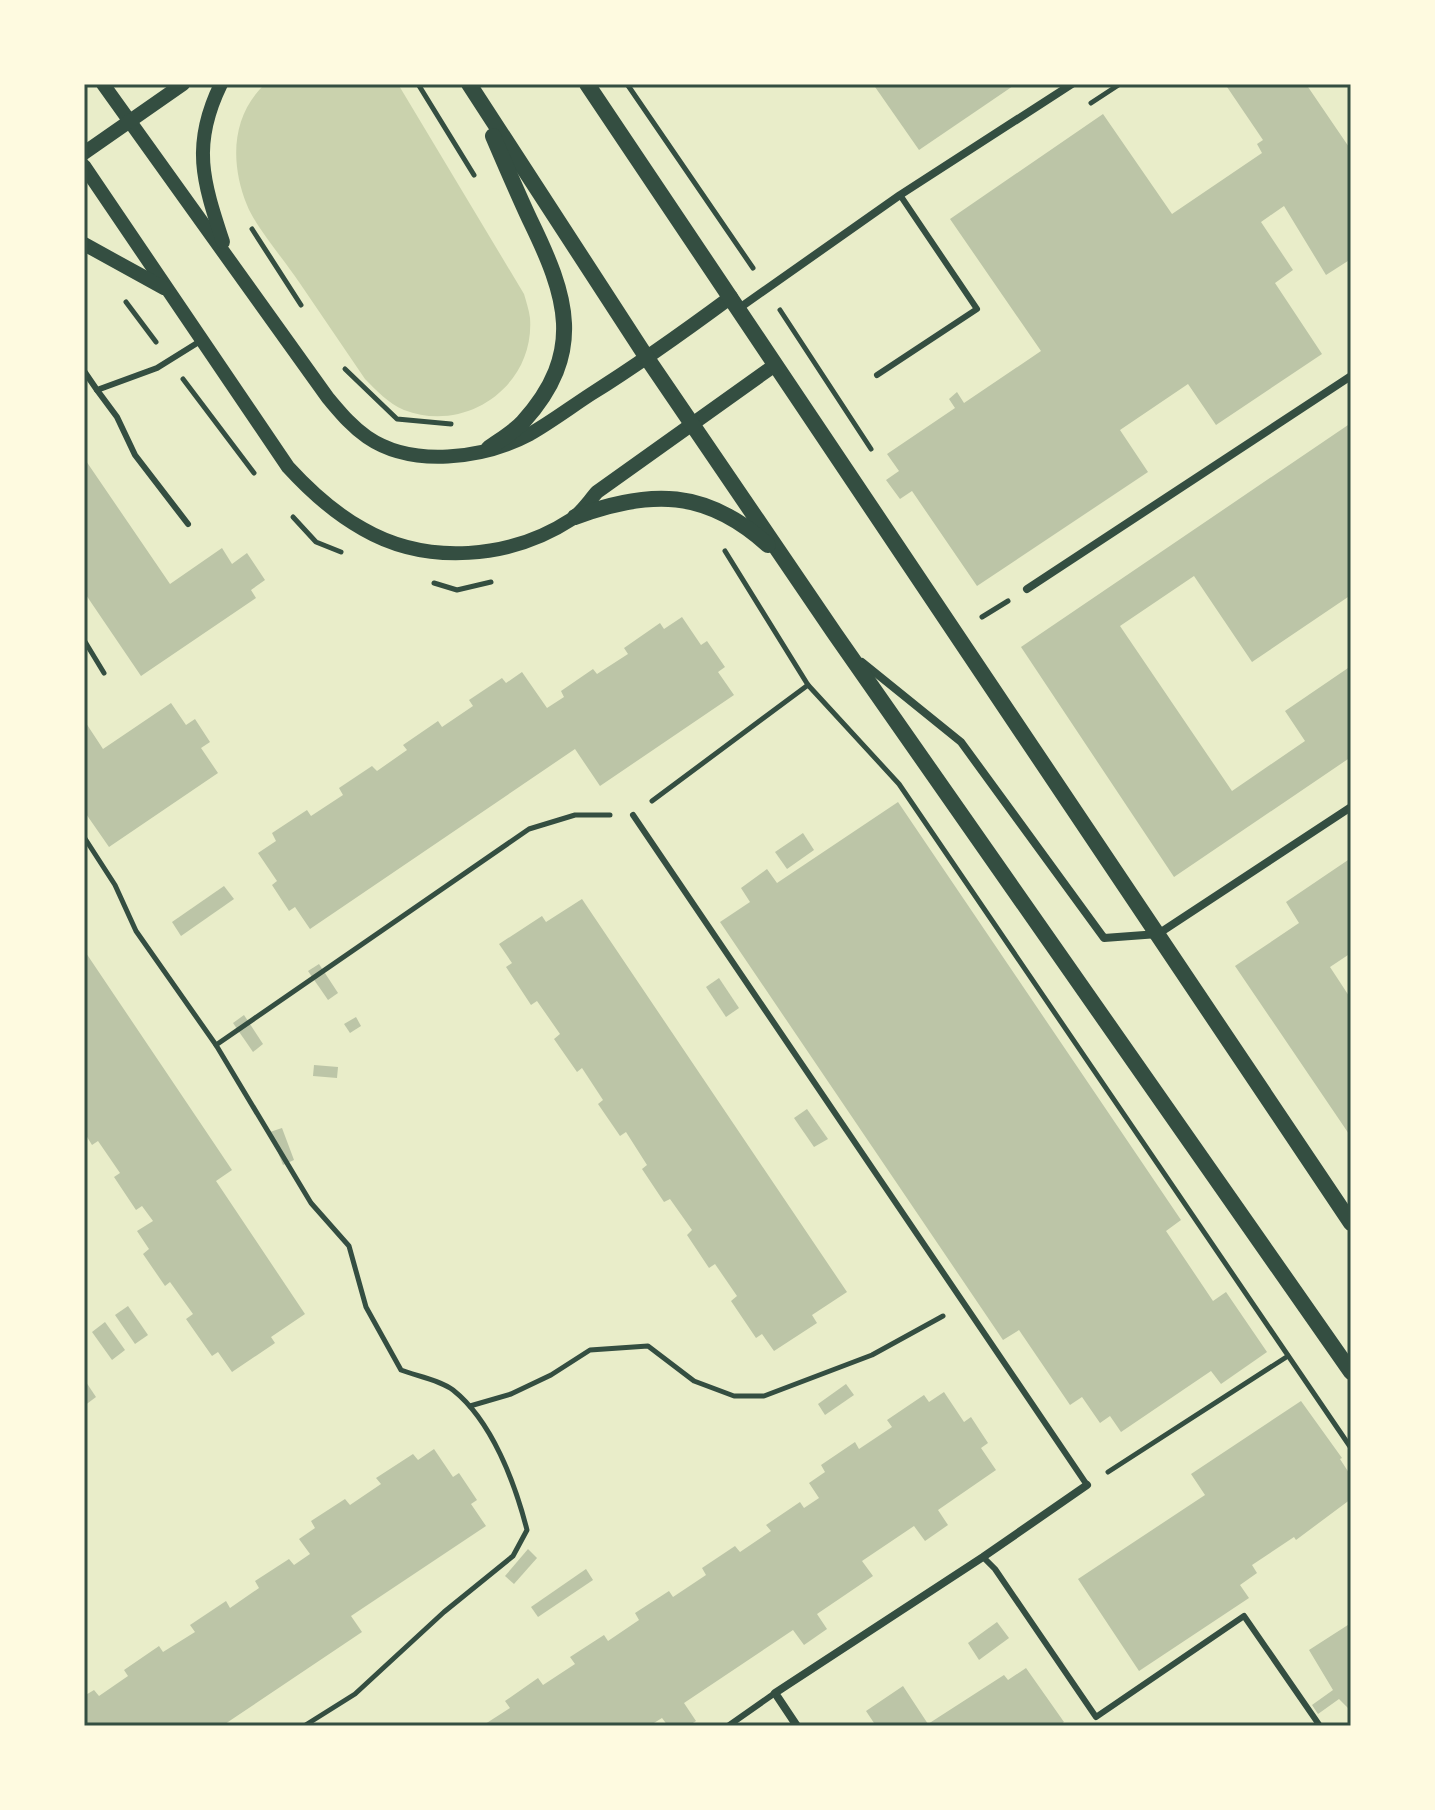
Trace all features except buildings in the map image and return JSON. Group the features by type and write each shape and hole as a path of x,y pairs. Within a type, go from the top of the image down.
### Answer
{"main road":[{"path":"587,84 1351,1223"},
{"path":"470,85 647,358 845,649 1351,1372"},
{"path":"470,85 545,251 564,311 562,357 553,379 521,424 489,448"},
{"path":"575,517 605,506 637,500 665,498 693,502 723,512 752,531 787,563"}],"street":[{"path":"103,84 345,419 368,437 394,450 418,456 466,455 528,435 734,303 767,289 900,195 1072,84"},
{"path":"84,153 183,84"},
{"path":"221,84 209,109 202,167 227,254"},
{"path":"84,166 288,467 334,510 373,535 412,548 472,553 540,536 575,517 597,492 775,365"},
{"path":"84,244 167,290"},
{"path":"1027,589 1351,376"},
{"path":"845,649 961,742 1104,938 1158,934 1351,807"},
{"path":"797,1726 775,1693 1087,1485"}],"lane":[{"path":"877,375 977,309 900,195"},
{"path":"97,390 157,368 202,340"},
{"path":"84,371 117,417 135,455 188,524"},
{"path":"633,815 1087,1485"},
{"path":"983,1557 995,1569 1096,1717 1244,1616 1320,1726"},
{"path":"728,1726 775,1693"}],"path":[{"path":"418,84 477,179"},
{"path":"627,84 767,289"},
{"path":"244,218 303,309"},
{"path":"121,298 256,475"},
{"path":"337,360 397,419 464,426"},
{"path":"286,509 316,542 354,557"},
{"path":"723,548 808,685 899,784 1351,1448"},
{"path":"431,582 457,590 499,580"},
{"path":"84,640 104,673"},
{"path":"216,1045 529,829 575,815 633,815 808,685"},
{"path":"84,837 115,885 136,931 216,1045 311,1203 349,1246 366,1307 401,1370 451,1388 480,1416 519,1496 527,1530 513,1556 444,1612 355,1694 304,1726"},
{"path":"469,1406 511,1394 551,1375 590,1350 648,1346 694,1381 734,1396 764,1396 872,1355 963,1305"},
{"path":"1087,1485 1288,1356"}],"green space":[{"path":"265,84 398,84 524,294 530,318 529,342 521,364 509,383 492,398 472,409 451,415 427,416 398,407 365,379 257,223 241,189 236,157 240,125 245,110"}]}
